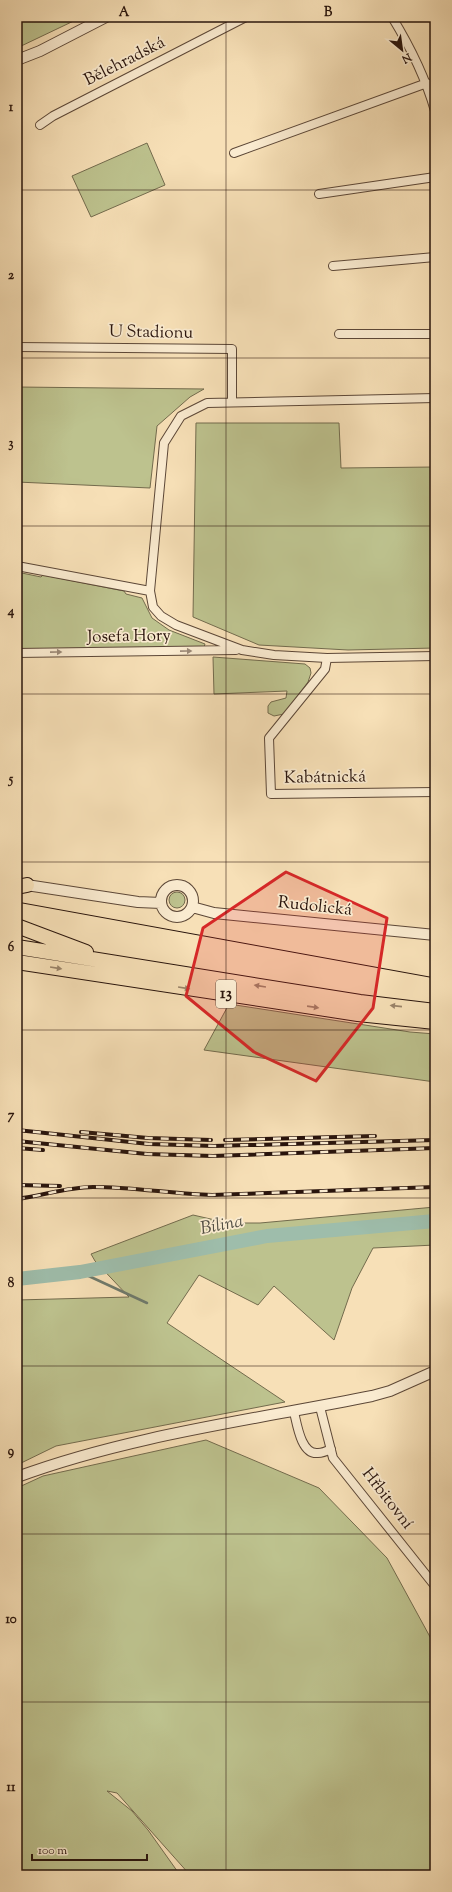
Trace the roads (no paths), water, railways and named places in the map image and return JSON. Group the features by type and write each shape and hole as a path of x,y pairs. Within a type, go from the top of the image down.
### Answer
{"highway":[{"path":"17,926 117,963"},
{"name":"13","path":"17,947 360,1002 435,1011"},
{"name":"13","path":"17,962 358,1014 435,1022"}],"street":[{"path":"17,60 40,51 106,17"},
{"name":"Bělehradská","path":"40,125 53,116 246,17"},
{"path":"392,17 416,59 427,83 435,111"},
{"path":"234,153 427,83"},
{"path":"319,194 435,177"},
{"path":"333,266 435,258"},
{"path":"339,334 435,334"},
{"name":"U Stadionu","path":"17,347 232,349 232,402"},
{"path":"435,398 207,403 181,416 164,443 150,591 153,607 161,616 176,625 242,650 274,655 328,658 435,656"},
{"path":"17,566 150,591"},
{"name":"Josefa Hory","path":"17,653 242,650"},
{"name":"Kabátnická","path":"328,658 325,669 269,738 271,794 435,792"},
{"path":"20,885 138,902 161,903"},
{"path":"178,885 187,888 191,892 193,902 192,907 185,915 175,917 166,912 161,903 161,899 165,890 169,887 178,885"},
{"name":"Rudolická","path":"192,907 214,913 435,935"},
{"path":"17,1477 60,1461 123,1444 320,1407 390,1391 435,1371"},
{"name":"Hřbitovní","path":"320,1407 333,1458 435,1586"},
{"path":"294,1412 302,1442 307,1450 317,1454 331,1449"}],"waterway":[{"name":"Bílina","path":"17,1279 80,1272 267,1236 435,1221"},
{"path":"80,1272 147,1303"}],"tram line":[{"path":"17,902 435,978"}],"railway":[{"path":"17,1130 149,1144 214,1146 435,1140"},
{"path":"81,1132 148,1138 211,1140"},
{"path":"225,1140 375,1136"},
{"path":"17,1141 147,1154 213,1156 435,1148"},
{"path":"17,1148 43,1150"},
{"path":"17,1185 60,1186"},
{"path":"17,1199 83,1187 123,1188 212,1195 435,1187"}]}
